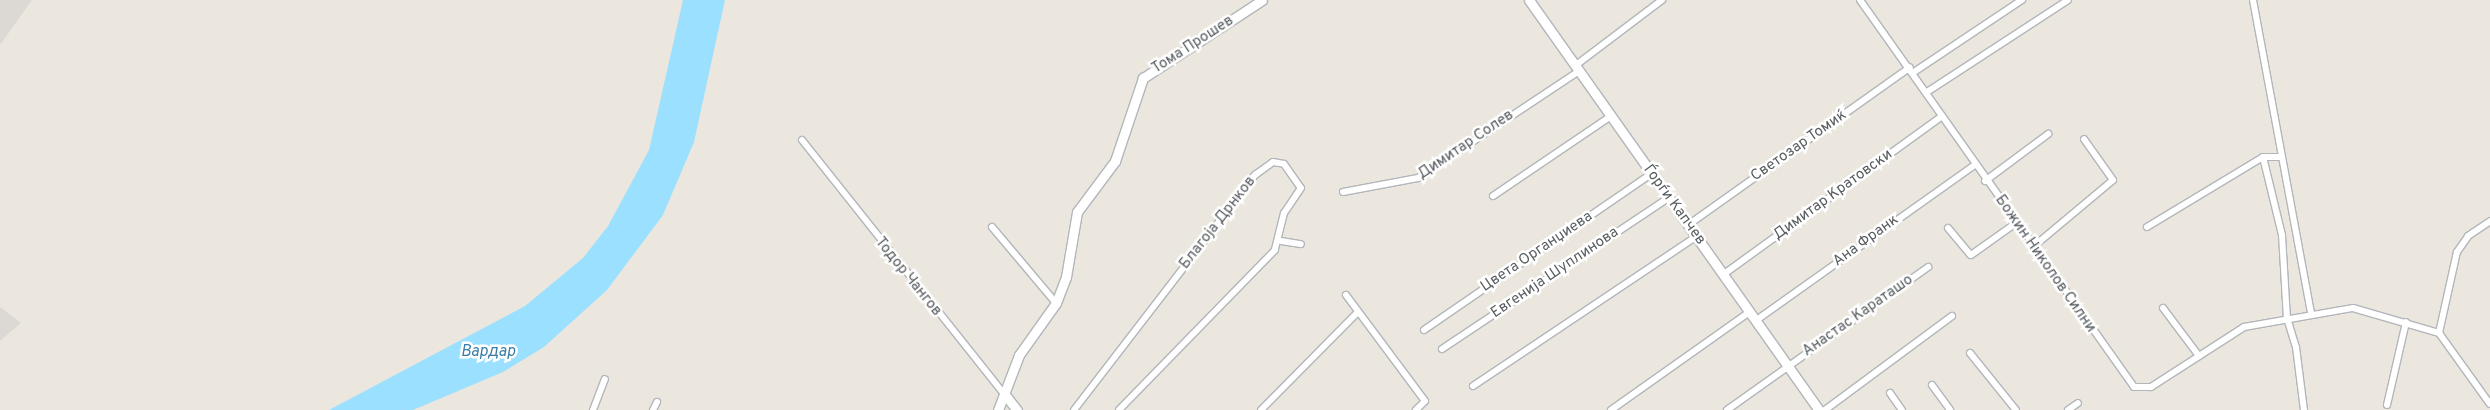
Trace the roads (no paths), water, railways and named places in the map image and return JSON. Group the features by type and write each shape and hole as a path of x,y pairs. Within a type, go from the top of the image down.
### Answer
{"street":[{"name":"Тома Прошев","path":"998,410 1006,396 1019,355 1056,302 1066,277 1077,212 1115,162 1143,78 1262,0"},
{"name":"Ѓорѓи Капчев","path":"1529,0 1668,198 1758,319 1818,409 1952,316"},
{"name":"Димитар Солев","path":"1343,192 1418,178 1577,68 1662,0"},
{"name":"Божин Николов Силни","path":"1860,0 1912,69 1985,180 2134,387 2151,387 2244,327 2311,312"},
{"name":"Светозар Томиќ","path":"1688,225 1912,69 2022,0"},
{"path":"1927,92 2068,0"},
{"path":"2253,0 2311,312 2353,308 2406,322 2438,333 2490,404"},
{"path":"1493,196 1610,116"},
{"name":"Димитар Кратовски","path":"1724,274 1942,116"},
{"path":"1985,180 2048,134"},
{"path":"2033,247 2113,180 2084,139"},
{"name":"Тодор Чангов","path":"802,140 1017,410"},
{"path":"2147,227 2263,157 2281,157"},
{"path":"2263,157 2282,235 2287,318 2296,347 2304,410"},
{"name":"Благоја Дрнков","path":"1074,410 1254,175 1273,162 1284,164 1301,188 1284,213 1281,242"},
{"name":"Ана Франк","path":"1758,319 1975,165"},
{"name":"Цвета Органџиева","path":"1424,330 1651,174"},
{"name":"Евгенија Шуплинова","path":"1442,349 1668,198"},
{"path":"2438,333 2457,252 2468,236 2490,221"},
{"path":"1948,228 1971,255 2016,223"},
{"path":"992,227 1056,302"},
{"path":"1473,386 1697,236"},
{"path":"1119,410 1281,242 1301,244"},
{"name":"Анастас Караташо","path":"1727,410 1928,267"},
{"path":"1346,295 1425,401 1416,410"},
{"path":"2163,308 2199,356"},
{"path":"1612,410 1751,311"},
{"path":"1261,410 1358,312"},
{"path":"2387,405 2406,322"},
{"path":"1970,353 2016,410"},
{"path":"593,410 605,379"},
{"path":"1932,385 1950,410"},
{"path":"1890,394 1902,410"},
{"path":"654,410 657,402"},
{"path":"2068,410 2078,403"}],"water":[{"name":"Вардар","path":"683,0 725,0 694,142 663,215 607,290 544,347 503,372 413,410 329,410 525,306 583,258 608,226 649,150"}]}
